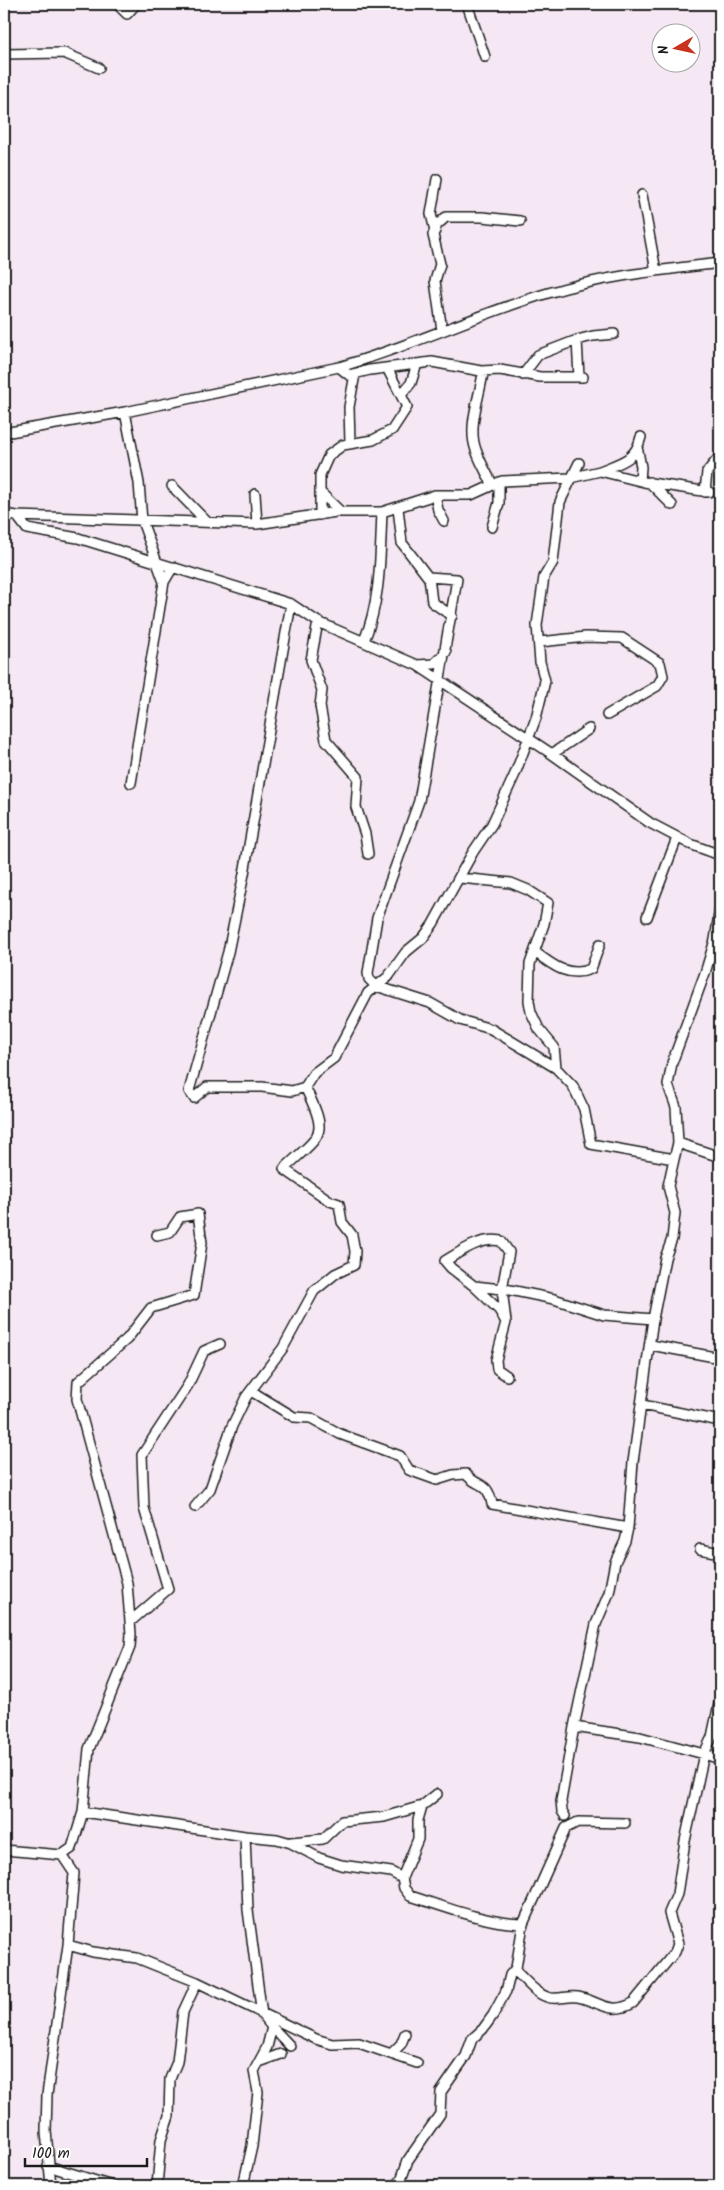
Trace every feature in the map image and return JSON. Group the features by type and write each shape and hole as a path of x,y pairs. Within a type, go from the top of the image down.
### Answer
{"street":[{"path":"117,4 127,14 136,4"},
{"path":"467,4 484,58"},
{"path":"4,54 64,53 99,68"},
{"path":"435,232 431,214 437,179"},
{"path":"642,195 656,271"},
{"path":"442,331 435,281 440,264 433,235 437,225 446,217 482,217 520,221"},
{"path":"4,433 125,412 339,367 372,358 546,293 608,277 720,263"},
{"path":"523,375 538,356 577,340 614,334"},
{"path":"339,367 349,375 432,362 482,371 500,370 540,377 581,377 577,340"},
{"path":"401,395 411,383 417,364"},
{"path":"320,515 320,475 329,455 343,445 373,440 392,430 407,406 387,368"},
{"path":"482,371 482,381 475,410 475,449 496,484 499,503 492,527"},
{"path":"350,444 349,407 355,374"},
{"path":"125,412 139,483 142,521 164,582"},
{"path":"641,437 638,451 644,481 672,505"},
{"path":"4,514 142,521 257,524 341,512 382,512 435,495 471,495 496,484 514,480 570,478 600,471 629,459 638,451"},
{"path":"600,471 707,492 706,472 720,456"},
{"path":"291,604 244,874 228,952 188,1090 194,1098 207,1087 262,1087 292,1091 305,1087 314,1073 334,1058 368,993 388,976 412,945 423,938 460,878 473,852 492,824 515,774 527,737 536,718 545,681 540,662 540,642 537,625 544,576 553,562 558,510 570,478 579,463"},
{"path":"172,486 207,522"},
{"path":"320,492 341,512"},
{"path":"254,494 257,524"},
{"path":"435,495 438,510 444,521"},
{"path":"398,508 402,543 429,577 432,602 452,616"},
{"path":"364,641 370,627 378,591 382,512"},
{"path":"17,516 27,529 78,538 291,604 318,622 417,665 527,737 650,823 677,838 720,856"},
{"path":"131,783 164,582 173,567"},
{"path":"429,577 457,579 452,616 439,679 419,802 395,865 373,934 368,973 369,979 376,986 430,1003 460,1020 491,1029 556,1068 573,1086 584,1109 591,1144 674,1159"},
{"path":"318,622 311,660 322,690 320,706 326,740 358,777 356,807 365,834 368,854"},
{"path":"540,642 586,637 622,638 660,663 663,676 657,686 607,715"},
{"path":"417,665 434,664 446,652"},
{"path":"552,754 589,729"},
{"path":"647,917 677,838"},
{"path":"460,878 511,883 528,890 548,903 544,924 530,964 528,976 529,1006 539,1029 554,1047 556,1068"},
{"path":"396,2186 401,2180 408,2160 440,2114 441,2092 466,2056 472,2039 483,2029 493,2015 506,1991 510,1974 514,1970 523,1924 566,1828 561,1801 574,1727 596,1624 609,1593 615,1562 625,1541 628,1528 633,1462 651,1345 653,1319 665,1258 672,1238 675,1213 668,1186 678,1143 676,1107 668,1085 669,1077 672,1063 715,940 720,908"},
{"path":"535,952 551,964 567,972 581,973 591,969 600,944"},
{"path":"195,1508 210,1489 232,1426 250,1391 283,1348 314,1291 335,1274 354,1265 355,1251 352,1235 342,1222 339,1204 330,1201 284,1169 316,1140 321,1130 316,1110 305,1087"},
{"path":"678,1143 720,1157"},
{"path":"4,1850 62,1855 72,1848 83,1812 89,1749 130,1647 131,1622 127,1583 77,1399 78,1382 127,1339 151,1308 194,1295 202,1243 198,1214 180,1217 170,1232 157,1235"},
{"path":"506,1322 499,1310 445,1261 475,1244 490,1239 501,1241 509,1252 502,1289 506,1322 496,1360 497,1369 507,1376"},
{"path":"474,1286 554,1298 604,1316 653,1319"},
{"path":"131,1622 168,1589 144,1508 142,1455 188,1385 204,1351 220,1344"},
{"path":"651,1345 720,1358"},
{"path":"250,1391 294,1417 311,1418 340,1434 400,1456 409,1470 437,1480 453,1475 466,1474 470,1480 481,1483 490,1492 492,1504 628,1528"},
{"path":"642,1406 720,1420"},
{"path":"700,1549 720,1554"},
{"path":"514,1970 534,1989 546,1997 560,1999 577,1997 604,2007 623,2008 638,1998 675,1952 678,1944 669,1913 677,1894 685,1841 704,1754 712,1737 720,1699"},
{"path":"574,1727 640,1737 720,1759"},
{"path":"289,1842 323,1839 342,1821 384,1817 422,1806 437,1794"},
{"path":"422,1806 418,1820 418,1839 402,1878 404,1888 410,1896 507,1924 523,1924"},
{"path":"83,1812 277,1839 289,1842 319,1858 341,1865 391,1872 402,1878"},
{"path":"564,1816 578,1822 625,1823"},
{"path":"566,1828 578,1822"},
{"path":"245,1836 248,1910 262,2014 290,2046"},
{"path":"51,2186 48,2166 47,2095 68,1945 74,1873 62,1855"},
{"path":"68,1945 93,1952 137,1958 197,1982 316,2039 332,2044 359,2043 417,2063"},
{"path":"157,2186 161,2140 169,2116 170,2079 177,2062 183,2012 197,1982"},
{"path":"243,2186 252,2146 258,2092 254,2071 268,2047 272,2027"},
{"path":"391,2054 401,2044 405,2034"},
{"path":"259,2062 280,2054"},
{"path":"48,2166 112,2186"}]}
